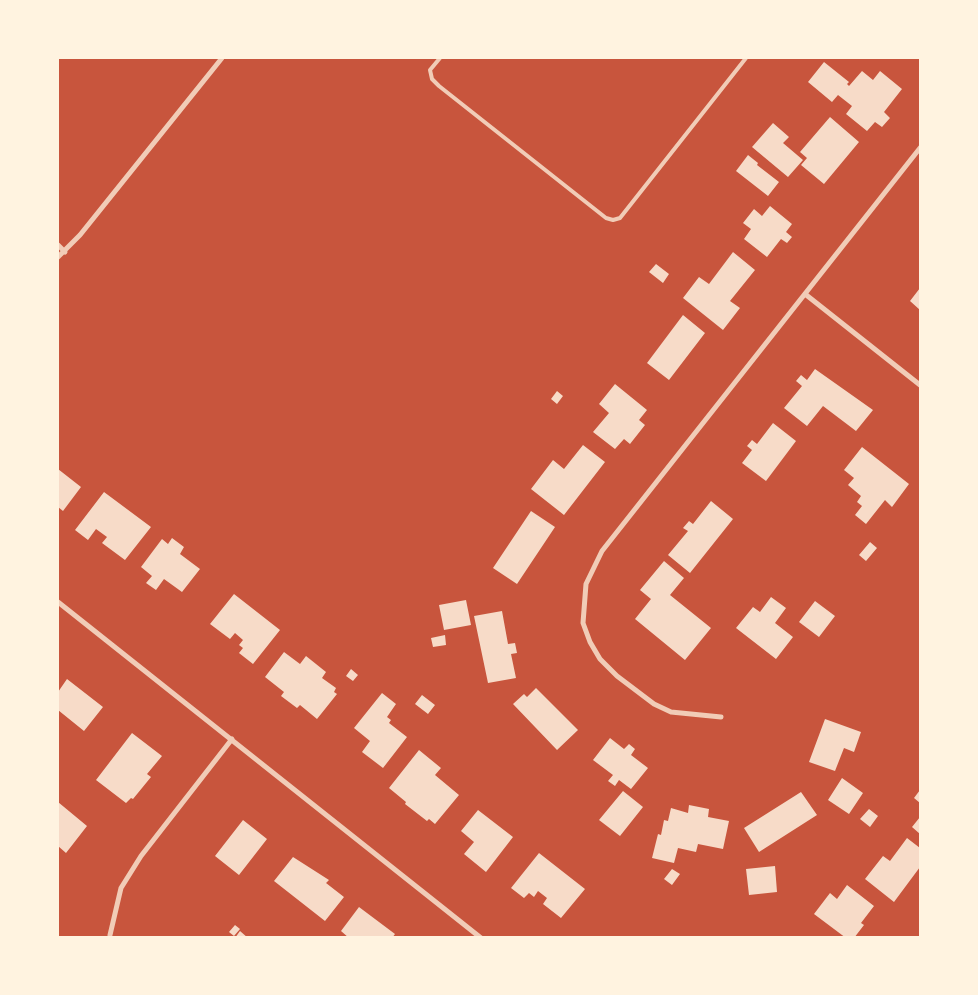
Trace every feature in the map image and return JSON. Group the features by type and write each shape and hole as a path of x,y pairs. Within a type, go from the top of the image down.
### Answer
{"street":[{"path":"58,257 65,252 222,58"},
{"path":"721,717 670,712 654,704 617,676 600,659 590,642 583,623 586,584 602,551 920,148"},
{"path":"58,246 65,252"},
{"path":"804,294 920,385"},
{"path":"58,602 481,938"},
{"path":"110,935 121,888 141,856 232,739"}],"lane":[{"path":"440,58 430,70 432,79 439,86 606,218 613,220 620,218 746,58"}],"building":[{"path":"824,62 849,82 847,84 849,86 862,71 873,80 880,71 902,89 884,112 890,118 882,127 875,122 867,131 846,114 852,106 838,95 832,102 808,82"},
{"path":"830,117 859,142 824,184 801,165 807,158 800,152"},
{"path":"773,123 789,137 783,143 803,160 788,177 752,147"},
{"path":"748,155 758,163 757,165 779,182 768,196 736,171"},
{"path":"770,206 792,224 786,232 792,237 787,243 781,239 767,257 744,239 751,229 743,223 754,209 762,216"},
{"path":"733,252 755,270 730,301 740,308 723,330 683,298 699,277 709,284"},
{"path":"656,264 669,274 663,283 649,272"},
{"path":"920,288 920,310 910,301"},
{"path":"683,315 705,333 669,380 647,363"},
{"path":"815,369 873,410 856,431 823,406 807,426 784,408 802,386 796,381 801,375 807,380"},
{"path":"615,384 647,410 639,420 645,425 630,444 624,439 615,449 593,432 609,413 599,404"},
{"path":"557,391 563,396 557,404 551,399"},
{"path":"773,423 796,441 766,481 742,463 752,450 747,446 752,440 757,444"},
{"path":"583,445 605,462 564,515 531,489 553,460 564,469"},
{"path":"862,447 909,484 892,507 885,500 866,524 855,515 862,506 857,502 861,496 848,485 854,478 844,470"},
{"path":"58,469 81,487 63,511 58,507"},
{"path":"104,492 151,527 125,560 102,543 107,537 96,529 88,540 75,530"},
{"path":"711,501 733,519 690,573 668,555 688,531 683,528 689,521 693,524"},
{"path":"531,511 555,527 517,584 493,568"},
{"path":"172,538 184,547 180,554 200,569 182,592 164,579 156,590 146,583 152,576 141,567 162,539 168,544"},
{"path":"870,542 877,548 866,561 859,555"},
{"path":"664,561 684,578 670,595 711,628 685,660 635,619 651,599 640,590"},
{"path":"234,594 280,630 253,664 239,653 243,648 239,645 243,640 235,633 230,639 210,624"},
{"path":"771,597 786,608 775,623 793,637 776,659 736,628 753,607 760,612"},
{"path":"466,600 471,625 444,630 439,605"},
{"path":"815,601 835,616 819,637 799,622"},
{"path":"502,611 508,644 515,643 517,653 511,654 516,678 488,683 474,616"},
{"path":"445,635 446,645 433,647 431,638"},
{"path":"284,652 300,664 306,656 326,672 322,678 336,688 334,692 337,694 317,719 300,705 297,708 281,696 284,692 265,677"},
{"path":"351,669 358,675 353,681 346,676"},
{"path":"67,679 103,707 84,731 58,710 58,692"},
{"path":"536,688 578,730 557,750 513,704 524,694 527,697"},
{"path":"382,693 396,704 387,717 391,720 389,723 407,737 383,768 362,752 370,741 354,728"},
{"path":"422,695 435,705 428,714 415,704"},
{"path":"825,719 861,732 854,752 844,748 835,771 809,762"},
{"path":"132,733 162,756 147,774 151,777 133,799 131,798 126,803 96,780"},
{"path":"610,738 624,749 629,744 635,749 631,755 648,768 631,789 619,780 615,786 608,781 613,775 593,760"},
{"path":"419,750 441,768 435,775 459,795 435,824 429,819 427,821 405,804 406,802 389,788"},
{"path":"842,778 863,793 849,814 828,800"},
{"path":"920,790 920,803 914,798"},
{"path":"623,791 643,807 620,836 599,820"},
{"path":"801,792 817,815 759,852 744,828"},
{"path":"58,802 87,826 66,853 58,846"},
{"path":"689,805 709,809 708,817 729,821 723,849 698,844 696,852 678,848 674,863 652,858 658,834 661,835 664,820 668,821 671,808 688,813"},
{"path":"869,809 878,816 870,827 860,819"},
{"path":"478,810 513,837 486,872 464,854 474,842 461,831"},
{"path":"920,817 920,834 912,827"},
{"path":"243,820 267,839 239,875 215,856"},
{"path":"907,838 920,848 920,867 894,902 865,879 883,856 890,861"},
{"path":"539,853 585,889 561,918 543,904 547,898 538,891 534,897 529,893 524,898 511,888"},
{"path":"293,857 329,880 326,883 344,897 325,921 274,881"},
{"path":"775,866 777,892 749,895 746,869"},
{"path":"672,869 680,874 672,885 664,879"},
{"path":"847,885 874,906 861,923 864,925 854,938 846,938 814,914 830,893 837,899"},
{"path":"359,907 395,934 392,938 349,938 341,931"},
{"path":"235,925 240,929 234,936 229,932"},
{"path":"240,931 248,938 235,938"}]}
